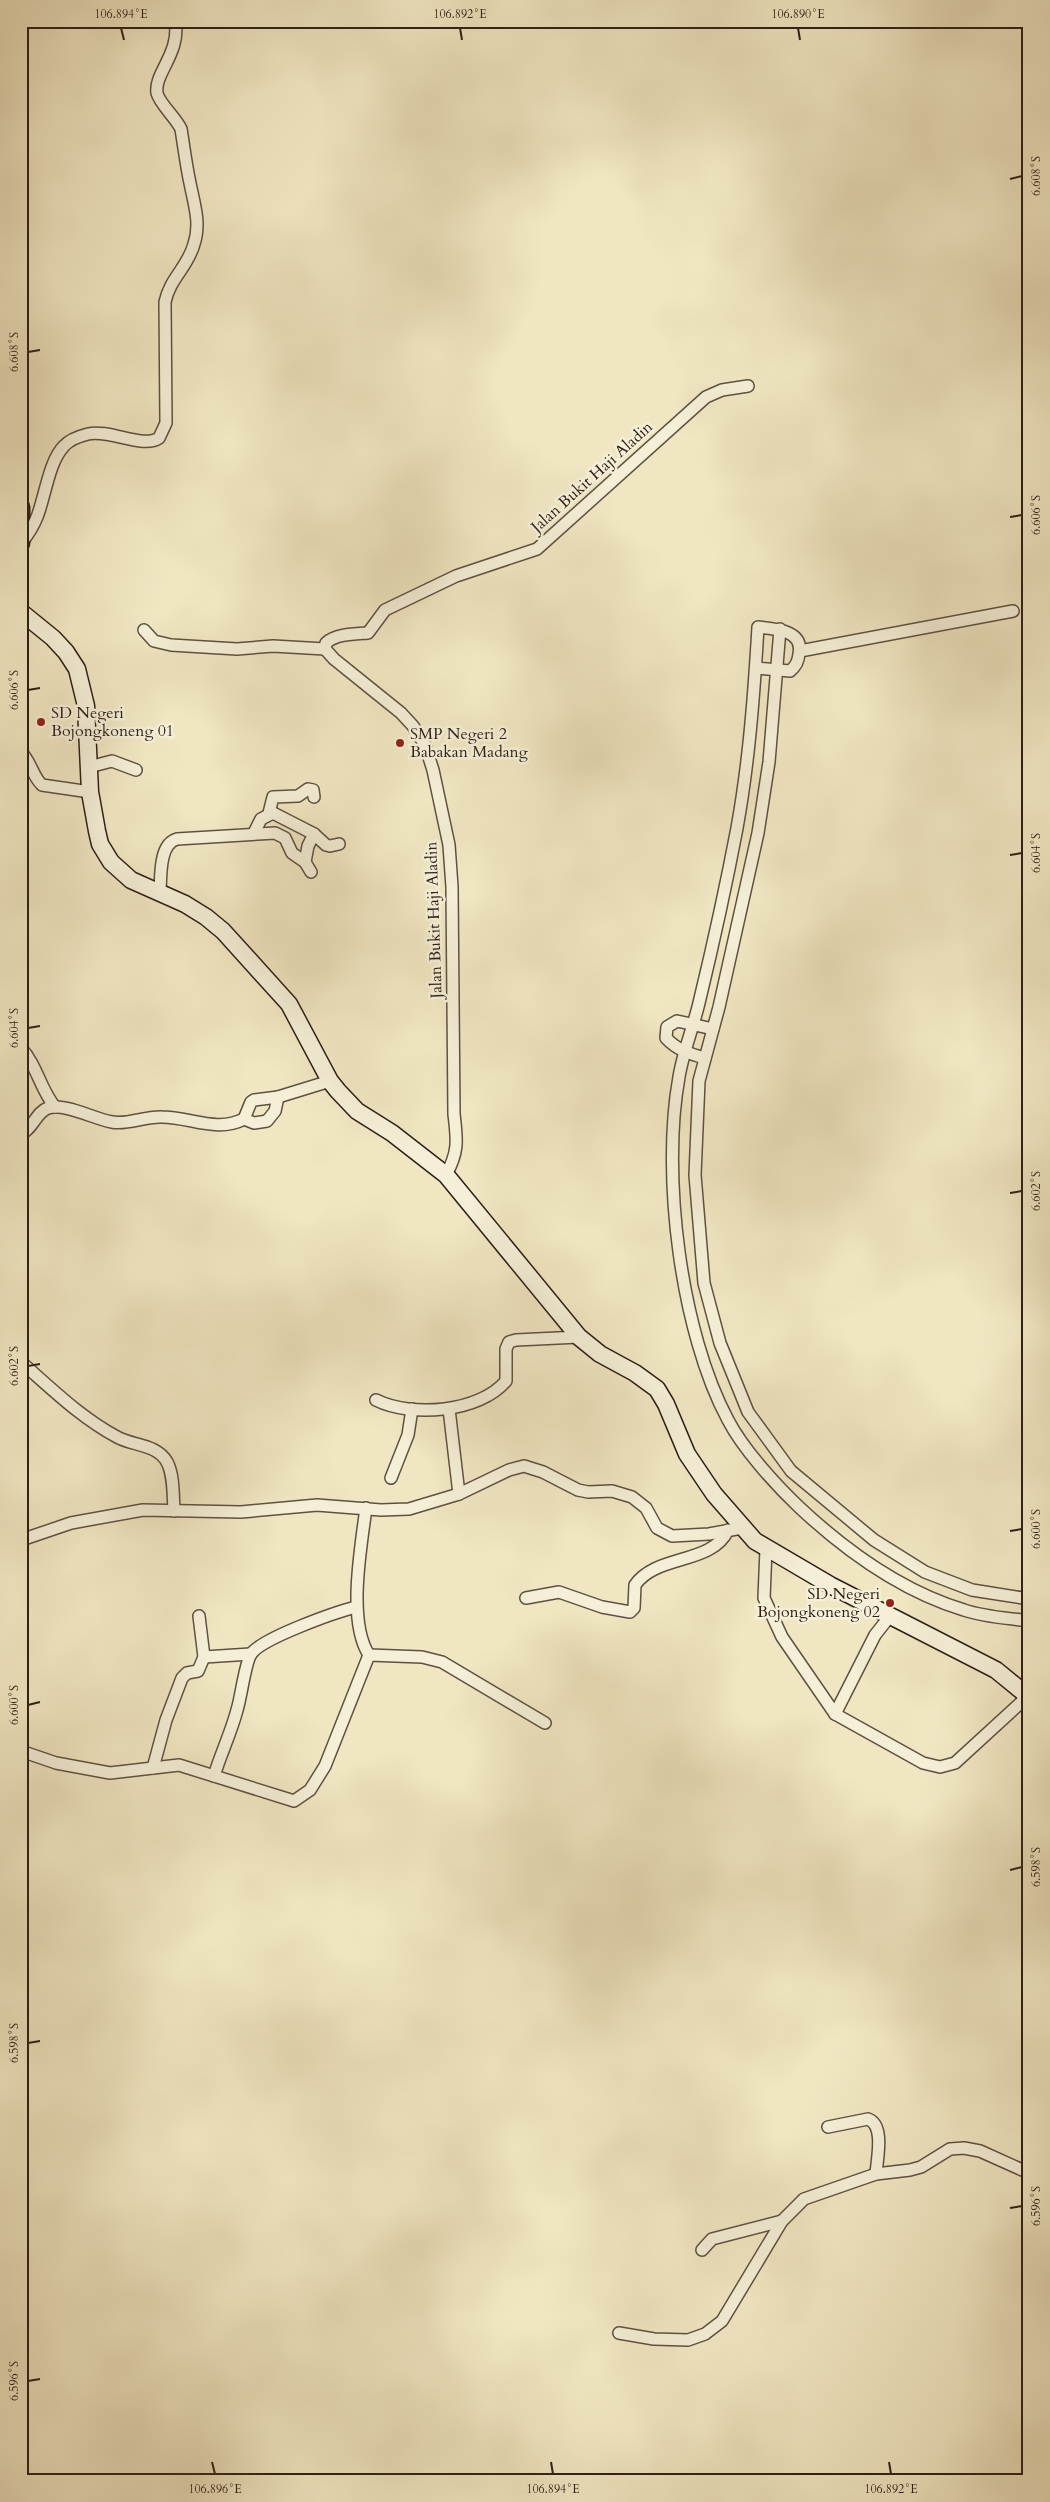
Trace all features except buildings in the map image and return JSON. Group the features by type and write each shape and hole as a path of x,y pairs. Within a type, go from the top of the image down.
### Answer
{"street":[{"path":"21,543 35,522 53,469 64,446 78,437 96,433 116,434 151,442 159,438 166,423 165,302 168,288 173,278 190,256 197,231 194,201 181,129 176,119 159,99 157,92 158,84 177,37 175,21"},
{"name":"Jalan Bukit Haji Aladin","path":"446,1175 455,1158 457,1143 454,1114 452,888 449,845 444,813 425,745 413,726 401,713 334,659 325,649 326,644 330,640 368,633 385,610 456,576 536,549 706,397 722,390 748,386"},
{"path":"21,507 21,543"},
{"path":"800,651 1013,611"},
{"path":"21,612 53,638 66,652 77,669 86,706 90,792 100,844 120,871 131,880 160,891 206,917 248,956 289,1004 330,1081 357,1111 392,1133 446,1175 579,1336 600,1354 635,1373 657,1389 666,1404 687,1454 735,1529 766,1549 890,1616 996,1670 1028,1696 955,1763 940,1766 923,1763 835,1714 782,1637 764,1598 766,1549"},
{"path":"756,668 777,672 790,671 796,665 800,651 798,640 792,634 780,629 758,627 748,760 736,830 693,1024 679,1077 673,1126 673,1177 682,1268 699,1350 728,1421 774,1483 816,1522 863,1560 916,1592 967,1611 1029,1621"},
{"path":"780,629 769,762 758,833 713,1029 699,1081 695,1175 704,1283 720,1343 748,1412 791,1471 874,1540 925,1572 972,1590 1029,1599"},
{"path":"144,630 154,641 171,645 237,649 272,646 325,649"},
{"path":"21,752 30,761 37,780 42,785 90,792"},
{"path":"88,767 112,761 136,770"},
{"path":"254,833 261,819 269,813 273,797 293,797 308,789 313,790 314,797"},
{"path":"269,813 287,819 314,834 330,846 339,844"},
{"path":"160,891 165,852 172,841 196,837 233,837 254,833 280,835 288,843 292,854 308,867 308,846 314,834"},
{"path":"705,1058 672,1045 666,1038 667,1027 677,1021 713,1029"},
{"path":"21,1048 30,1060 44,1090 55,1107"},
{"path":"21,1134 27,1131 42,1111 55,1107 113,1122 162,1117 218,1126 244,1119 251,1102 330,1081"},
{"path":"244,1119 254,1123 267,1121 275,1111 278,1096"},
{"path":"376,1400 392,1407 412,1409 449,1408 479,1401 498,1391 508,1376 506,1349 509,1342 579,1336"},
{"path":"21,1362 62,1400 98,1425 125,1441 150,1447 160,1454 167,1461 170,1470 174,1511"},
{"path":"449,1408 459,1494"},
{"path":"391,1478 408,1435 412,1409"},
{"path":"21,1540 86,1519 143,1510 241,1512 317,1505 409,1509 459,1494 482,1485 509,1470 524,1466 542,1472 578,1490 588,1492 612,1491 632,1497 646,1508 658,1528 672,1536 709,1534 735,1529"},
{"path":"366,1508 356,1608 365,1649 369,1655"},
{"path":"526,1598 559,1592 602,1606 630,1612 634,1608 635,1585 644,1576 663,1565 702,1552 722,1540 735,1529"},
{"path":"204,1657 251,1654 262,1646 333,1613 356,1608"},
{"path":"153,1768 166,1720 182,1678 187,1673 198,1671 204,1657 198,1616"},
{"path":"835,1714 875,1635 890,1616"},
{"path":"214,1776 235,1717 251,1654"},
{"path":"369,1655 422,1657 442,1662 545,1723"},
{"path":"21,1751 56,1763 110,1773 179,1765 294,1801 310,1790 325,1766 369,1655"},
{"path":"828,2127 868,2119 874,2121 878,2126 876,2174"},
{"path":"619,2333 654,2339 688,2340 705,2334 722,2321 782,2221 804,2199 876,2174 910,2170 950,2149 964,2148 980,2152 1017,2170 1029,2173"},
{"path":"702,2250 712,2239 782,2221"}],"place":[{"name":"SD Negeri Bojongkoneng 01","path":"41,722"},
{"name":"SMP Negeri 2 Babakan Madang","path":"400,743"},
{"name":"SD Negeri Bojongkoneng 02","path":"890,1603"}]}
